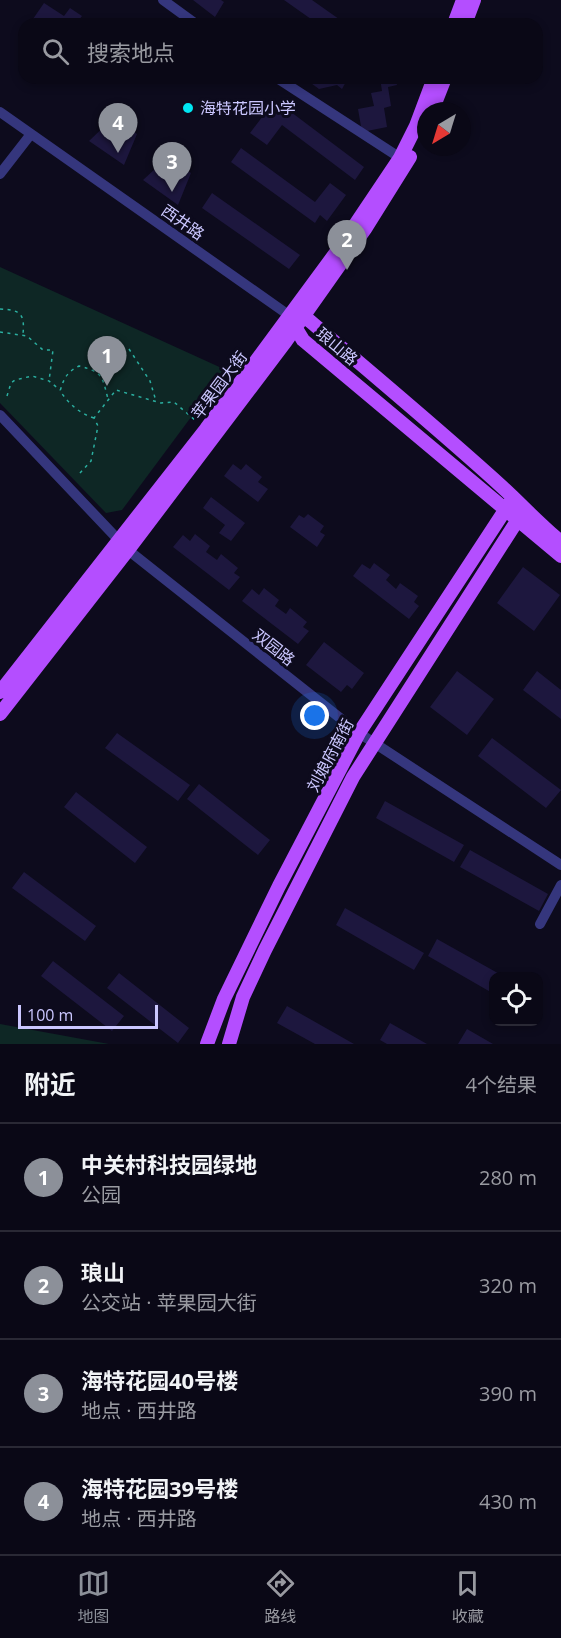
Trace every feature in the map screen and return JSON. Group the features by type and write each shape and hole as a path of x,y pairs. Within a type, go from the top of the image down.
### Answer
{"main road":[{"path":"456,18 464,0"},
{"path":"467,18 474,0"},
{"name":"苹果园大街","path":"404,160 432,84"},
{"path":"436,102 443,84"},
{"name":"苹果园大街","path":"0,692 123,546 296,321 417,140"},
{"name":"苹果园大街","path":"0,714 206,429 296,321"},
{"name":"琅山路","path":"296,321 303,340 509,503 561,556"},
{"name":"刘娘府南街","path":"207,1044 224,999 279,886 359,733 429,629 509,503"},
{"name":"琅山路","path":"521,515 561,542"},
{"name":"刘娘府南街","path":"229,1044 243,997 353,777 373,742 521,515"}],"street":[{"path":"163,0 188,18"},
{"path":"286,84 404,160"},
{"name":"西井路","path":"0,112 296,321"},
{"path":"0,174 31,134"},
{"name":"双园路","path":"0,415 123,546 359,733 561,865"},
{"path":"540,924 561,885"}],"path":[{"path":"0,309 12,308 18,311 24,321 22,335"},
{"path":"0,332 27,336 42,350 53,350 50,381"},
{"path":"129,349 150,381 156,402"},
{"path":"60,391 69,371 79,366 96,371 103,380 108,400"},
{"path":"7,396 11,383 32,376 50,381 78,411 94,418 98,426 91,462 80,473"},
{"path":"94,418 116,390 156,402 174,402 206,429"}],"green space":[{"path":"0,267 226,370 122,510 106,513 0,403"},
{"path":"0,1024 109,1044 0,1044"}],"building":[{"path":"193,0 221,0 224,2 215,17"},
{"path":"284,0 312,0 338,18 310,18"},
{"path":"44,3 64,16 70,8 82,16 80,18 34,18"},
{"path":"312,84 345,84 342,89 337,85 319,89"},
{"path":"381,84 397,84 388,87 391,106 384,108 387,127 362,132 358,109 374,106 371,93 382,91"},
{"path":"279,103 364,167 355,180 282,125 267,145 250,133 269,108 273,111"},
{"path":"114,117 137,134 124,165 89,141"},
{"path":"241,148 315,202 330,183 346,195 327,221 320,215 315,223 231,162"},
{"path":"168,157 191,173 178,205 143,180"},
{"path":"212,193 300,255 289,269 202,208"},
{"path":"233,464 241,470 246,464 262,477 258,482 268,489 258,502 224,476"},
{"path":"211,497 245,523 231,541 219,533 225,525 203,508"},
{"path":"308,514 324,526 320,532 325,535 317,547 290,527 299,515 304,518"},
{"path":"195,534 210,546 206,552 217,560 221,554 238,568 234,573 240,577 229,590 173,547 183,535 190,541"},
{"path":"374,563 390,575 386,580 396,589 400,583 418,596 414,602 419,606 409,619 353,576 362,564 370,569"},
{"path":"523,567 560,595 534,631 497,603"},
{"path":"264,588 279,600 275,606 286,614 290,608 307,622 303,627 309,631 298,644 242,601 252,589 259,595"},
{"path":"324,642 364,673 352,689 347,685 341,692 306,665"},
{"path":"457,671 494,699 467,735 430,707"},
{"path":"537,671 561,690 561,719 523,690"},
{"path":"117,733 190,785 178,801 105,748"},
{"path":"492,738 561,790 546,808 478,756"},
{"path":"199,784 270,840 258,855 187,799"},
{"path":"76,792 147,847 135,863 64,807"},
{"path":"385,801 464,845 454,862 376,818"},
{"path":"470,850 548,894 539,911 460,867"},
{"path":"24,872 96,926 85,941 12,888"},
{"path":"345,908 424,953 414,970 336,925"},
{"path":"437,939 496,972 489,972 489,991 428,956"},
{"path":"53,961 124,1016 112,1031 41,976"},
{"path":"119,973 189,1028 178,1043 107,988"},
{"path":"287,1006 354,1044 315,1044 277,1023"},
{"path":"390,1023 427,1044 387,1044 380,1040"},
{"path":"467,1029 493,1044 458,1044"}],"place":[{"name":"海特花园小学","path":"188,108"},
{"name":"海特花园39号楼","path":"118,153"},
{"name":"海特花园40号楼","path":"172,192"},
{"name":"琅山","path":"347,270"},
{"name":"中关村科技园绿地","path":"107,386"}]}
